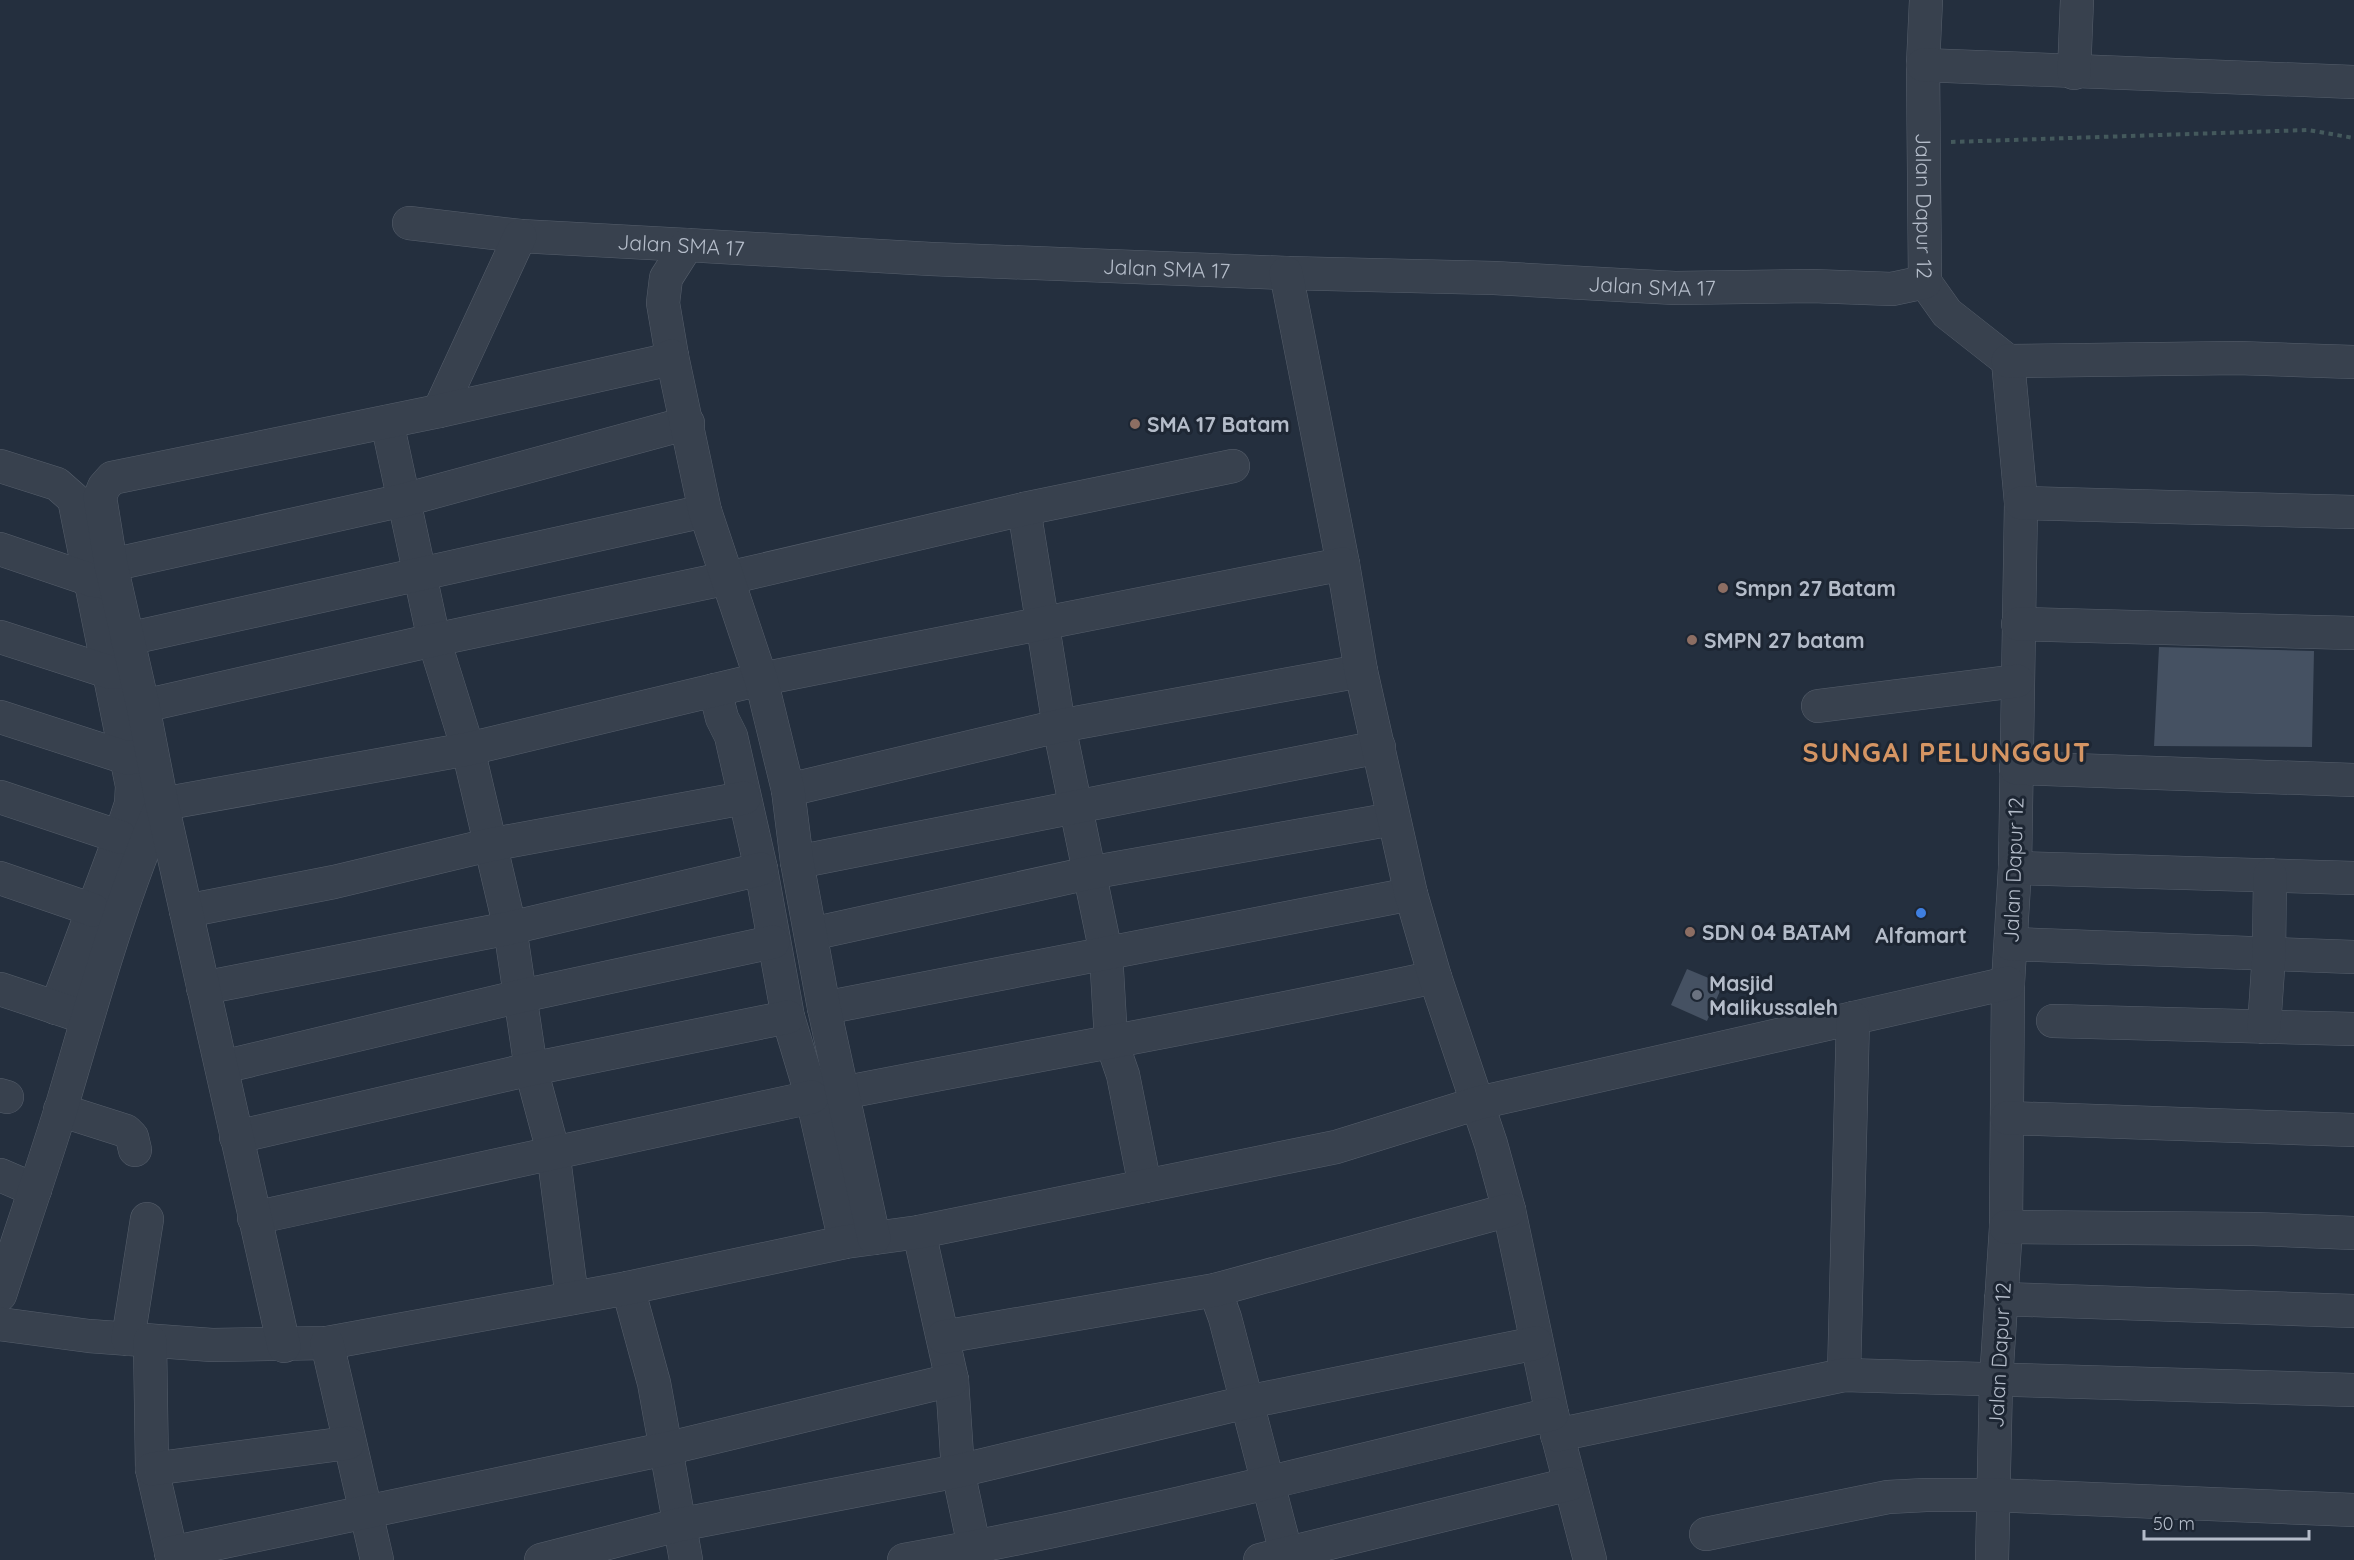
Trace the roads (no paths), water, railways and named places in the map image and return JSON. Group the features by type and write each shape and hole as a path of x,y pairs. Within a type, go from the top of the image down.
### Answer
{"street":[{"name":"Jalan Dapur 12","path":"1926,0 1923,65 1925,282 1954,319 2008,361 2021,503 2015,868 2008,982 2006,1227 1996,1381 1992,1560"},
{"path":"2074,73 2077,0"},
{"path":"1923,65 2074,73 2354,82"},
{"name":"Jalan SMA 17","path":"409,223 520,236 931,259 1286,273 1494,278 1675,288 1812,286 1892,289 1925,282"},
{"path":"439,411 520,236"},
{"path":"687,245 666,278 663,303 672,356 705,511 761,679 788,789 797,862 824,1008 827,1095 859,1240"},
{"path":"1286,273 1343,564 1361,671 1393,819 1411,894 1435,977 1478,1103 1509,1210 1536,1342 1590,1560"},
{"path":"284,1346 162,804 140,757 122,672 106,576 100,497 104,486 112,478 439,411 657,362 672,356"},
{"path":"2008,361 2238,358 2354,362"},
{"path":"387,422 434,640 468,749 510,928 531,1069 553,1151 572,1298"},
{"path":"0,549 106,576 404,500 688,423"},
{"path":"0,466 57,484 74,499 106,576 127,639 122,672 143,706 140,757 132,786 131,804 93,910 71,1013 60,1110 0,1294"},
{"path":"143,706 434,640 728,578 1024,509 1233,466"},
{"path":"2021,503 2354,512"},
{"path":"1024,509 1059,726 1106,952 1111,1040 1123,1075 1145,1186"},
{"path":"127,639 705,511"},
{"path":"162,804 468,749 761,679 1343,564"},
{"path":"2018,624 2354,633"},
{"path":"0,637 122,672"},
{"path":"788,789 1059,726 1361,671"},
{"path":"1818,706 2017,681"},
{"path":"715,690 722,718 731,736 761,869 789,1017 827,1095"},
{"path":"0,717 140,757"},
{"path":"797,862 1075,809 1379,747"},
{"path":"2016,768 2354,780"},
{"path":"0,797 120,837"},
{"path":"186,911 334,882 489,845 744,798"},
{"path":"71,1013 162,804"},
{"path":"811,934 1089,873 1393,819"},
{"path":"2015,868 2354,878"},
{"path":"204,988 510,928 761,869"},
{"path":"2264,1027 2269,954 2270,875"},
{"path":"0,878 93,910"},
{"path":"824,1008 1411,894"},
{"path":"222,1067 521,996 773,942"},
{"path":"2012,945 2354,957"},
{"path":"254,1218 553,1151 827,1095 1308,1004 1435,977"},
{"path":"0,1324 139,1340 284,1346 327,1343 628,1288 859,1240 920,1232 1336,1147 1478,1103 2008,982"},
{"path":"0,989 71,1013"},
{"path":"236,1137 531,1069 789,1017"},
{"path":"1844,1375 1853,1018"},
{"path":"2053,1021 2354,1029"},
{"path":"60,1110 126,1131 132,1137 135,1150"},
{"path":"2007,1119 2354,1130"},
{"path":"2,1176 35,1190"},
{"path":"943,1337 1215,1290 1509,1210"},
{"path":"147,1219 139,1340 152,1469 172,1557 367,1512 665,1449 952,1380"},
{"path":"2006,1227 2254,1229 2354,1233"},
{"path":"920,1232 952,1380 958,1471 976,1554"},
{"path":"628,1288 654,1383 686,1560"},
{"path":"1215,1290 1225,1318 1267,1483 1278,1558 1570,1484"},
{"path":"2001,1299 2354,1311"},
{"path":"541,1560 678,1525 958,1471 1247,1402 1536,1342"},
{"path":"327,1343 348,1443 367,1512 377,1560"},
{"path":"904,1560 976,1554 1267,1483 1555,1424 1844,1375 2354,1390"},
{"path":"152,1469 348,1443"},
{"path":"1706,1534 1888,1497 1993,1495 2354,1510"}],"place":[{"name":"SMA 17 Batam","path":"1135,424"},
{"name":"Smpn 27 Batam","path":"1723,588"},
{"name":"SMPN 27 batam","path":"1692,640"},
{"name":"Alfamart","path":"1921,913"},
{"name":"SDN 04 BATAM","path":"1690,932"},
{"name":"Masjid Malikussaleh","path":"1697,995"}],"district":[{"name":"SUNGAI PELUNGGUT","path":"1947,752"}]}
